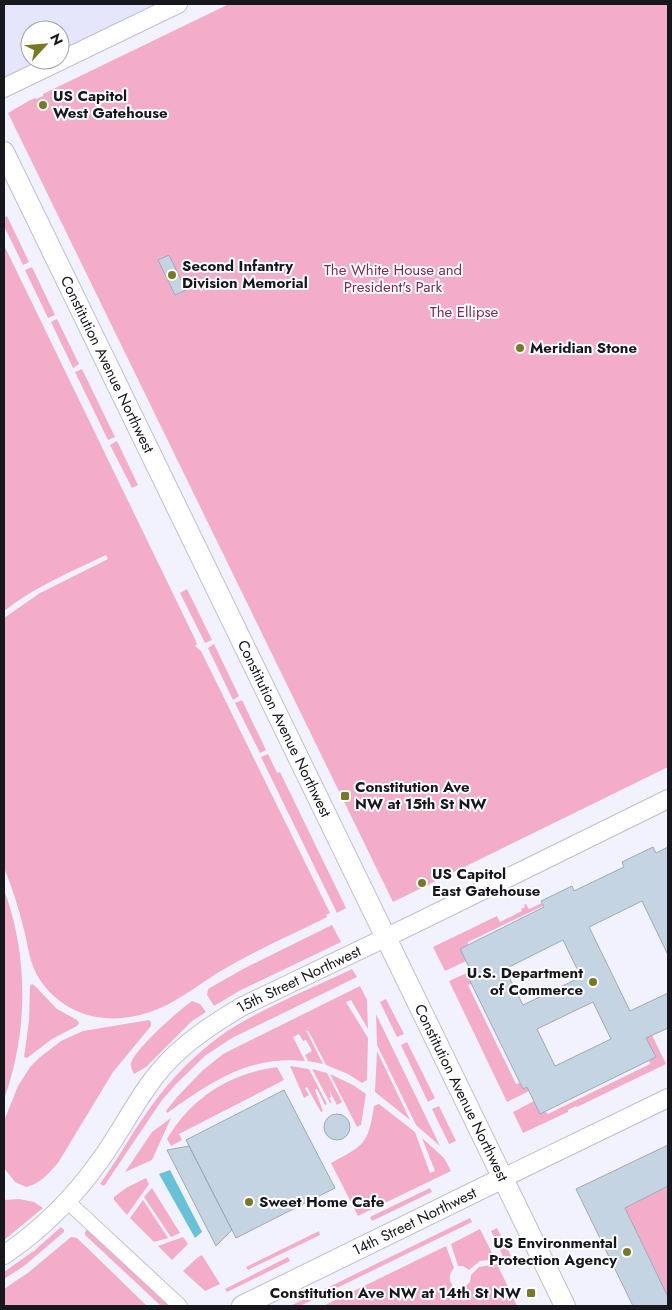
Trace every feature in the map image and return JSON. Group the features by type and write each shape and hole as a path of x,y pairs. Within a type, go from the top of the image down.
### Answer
{"highway":[{"name":"Constitution Avenue Northwest","path":"4,152 565,1306"},
{"name":"14th Street Northwest","path":"242,1306 502,1178"}],"main road":[{"path":"4,88 178,4"},
{"name":"15th Street Northwest","path":"4,1255 33,1234 67,1201 101,1159 138,1100 161,1069 193,1039 242,1007 668,799"},
{"name":"14th Street Northwest","path":"502,1178 668,1098"}],"street":[{"path":"67,1201 180,1306"}],"shaded area":[{"path":"4,4 178,4 70,56 70,20 20,20 20,70 41,70 4,88"}],"green space":[{"name":"The White House and President's Park","path":"229,4 668,4 668,767 393,902 8,113 35,98 43,96 43,94"},
{"path":"7,216 29,262 23,265 4,226 4,218"},
{"path":"4,245 195,639 197,644 195,646 201,651 330,913 326,915 327,917 238,961 167,1005 142,1015 125,1018 93,1016 78,1012 64,1004 40,980 31,961 19,911 4,868 4,618 40,593 108,559 106,555 53,580 4,611"},
{"path":"32,267 55,315 48,318 25,270"},
{"path":"57,319 79,364 73,368 51,322"},
{"path":"82,369 115,437 108,440 75,372"},
{"path":"117,441 138,485 132,488 110,445"},
{"path":"187,589 212,640 205,643 180,593"},
{"path":"214,644 239,696 233,700 208,648"},
{"path":"242,700 266,750 260,753 235,703"},
{"path":"268,754 277,773 280,772 346,908 337,913 261,757"},
{"path":"4,890 18,941 22,994 18,1048 4,1099"},
{"path":"542,903 543,906 468,942 466,961 445,971 433,947 497,916 500,922 522,911 521,909 526,904 529,909"},
{"path":"332,925 341,942 239,991 214,1006 207,995 208,989 245,968"},
{"path":"352,969 357,977 232,1038 206,1055 162,1100 104,1186 100,1184 140,1122 167,1086 202,1050 226,1032 256,1014"},
{"path":"471,971 474,977 471,984 468,985 516,1084 520,1083 523,1089 527,1087 529,1091 507,1102 449,981"},
{"path":"32,984 57,1009 79,1023 77,1026 52,1039 27,1058 24,1057 29,1021 30,986"},
{"path":"360,986 367,1000 368,1029 351,1000 346,1002 368,1038 367,1080 362,1083 348,1074 326,1065 309,1032 306,1030 323,1064 308,1061 305,1055 312,1051 306,1040 303,1041 299,1034 293,1037 305,1061 285,1060 266,1062 232,1073 215,1081 167,1113 166,1111 177,1097 202,1071 223,1054"},
{"path":"386,999 404,1034 397,1037 380,1002"},
{"path":"192,1001 200,1004 206,1012 192,1021 146,1067 134,1074 131,1063 134,1056 149,1039"},
{"path":"376,1014 440,1146 416,1125 377,1045"},
{"path":"149,1020 151,1026 113,1072 58,1163 44,1178 31,1186 26,1187 15,1182 4,1168 4,1121 18,1086 30,1067 61,1041 83,1031"},
{"path":"652,1035 666,1064 523,1133 513,1112 534,1101 548,1114 650,1064 649,1060 655,1057 646,1038"},
{"path":"407,1042 435,1098 428,1102 401,1045"},
{"path":"377,1051 410,1120 375,1092"},
{"path":"290,1066 309,1069 327,1104 325,1105 317,1089 315,1090 323,1111 321,1112 307,1087 305,1088 309,1095 304,1098"},
{"path":"277,1067 284,1080 179,1134 182,1140 171,1146 167,1139 177,1124 188,1111 213,1090 243,1075"},
{"path":"312,1069 327,1073 342,1102 337,1105 329,1090 331,1097 329,1098 332,1103 330,1103"},
{"path":"330,1074 353,1085 366,1094 361,1125 357,1127"},
{"path":"379,1104 415,1132 430,1173 435,1171 422,1138 444,1158 451,1171 358,1216 331,1163 351,1152 363,1142 369,1129 374,1106"},
{"path":"439,1106 456,1141 449,1144 432,1109"},
{"path":"171,1118 152,1160 125,1172 152,1132"},
{"path":"146,1178 149,1184 127,1215 114,1200 114,1197 126,1188"},
{"path":"668,1186 668,1297 625,1208"},
{"path":"152,1188 180,1233 171,1237 144,1197"},
{"path":"430,1188 432,1192 372,1221 370,1217"},
{"path":"19,1199 34,1202 43,1208 4,1240 4,1200"},
{"path":"143,1200 168,1238 154,1242 130,1218"},
{"path":"470,1218 472,1222 300,1306 290,1306"},
{"path":"61,1227 64,1232 24,1266 4,1279 4,1272 35,1250"},
{"path":"497,1228 514,1262 507,1265 491,1231"},
{"path":"88,1229 169,1306 161,1306 85,1235"},
{"path":"480,1229 495,1259 480,1261 469,1270 463,1266 458,1266 451,1244"},
{"path":"319,1231 320,1235 248,1270 246,1267"},
{"path":"71,1237 77,1238 147,1306 4,1306 4,1289 29,1272"},
{"path":"183,1237 188,1244 172,1260 158,1246"},
{"path":"446,1246 454,1268 450,1277 453,1286 464,1287 470,1282 471,1275 479,1267 497,1264 517,1306 323,1306"},
{"path":"202,1255 220,1284 205,1291 183,1271"},
{"path":"288,1257 290,1261 227,1292 225,1289"}],"water":[{"path":"170,1170 202,1232 195,1238 159,1174"}],"building":[{"name":"US Capitol West Gatehouse","path":"41,100 45,100 48,105 47,109 41,110 38,107 38,103"},
{"name":"Second Infantry Division Memorial","path":"169,255 186,290 175,295 158,260"},
{"name":"U.S. Department of Commerce","path":"653,847 656,853 668,847 668,955 642,901 589,927 630,1011 668,993 668,1028 646,1038 656,1057 540,1114 527,1087 523,1089 469,979 474,977 460,949 544,907 541,901 572,886 574,891 624,867 622,862","holes":["563,940 581,977 523,1005 505,969","593,1002 611,1039 555,1066 537,1029"]},
{"name":"US Capitol East Gatehouse","path":"424,877 428,885 420,889 416,881"},
{"path":"284,1090 335,1188 236,1238 186,1140"},
{"path":"337,1114 346,1118 350,1127 346,1136 337,1140 328,1136 324,1127 328,1118"},
{"name":"US Environmental Protection Agency","path":"668,1145 668,1186 625,1208 668,1297 668,1306 633,1306 576,1189"},
{"path":"189,1146 232,1230 216,1246 167,1150"}],"place":[{"name":"US Capitol West Gatehouse","path":"43,105"},
{"name":"Second Infantry Division Memorial","path":"172,275"},
{"name":"Meridian Stone","path":"520,348"},
{"name":"Constitution Ave NW at 15th St NW","path":"345,796"},
{"name":"US Capitol East Gatehouse","path":"422,883"},
{"name":"U.S. Department of Commerce","path":"593,982"},
{"name":"Sweet Home Cafe","path":"249,1202"},
{"name":"US Environmental Protection Agency","path":"627,1252"},
{"name":"Constitution Ave NW at 14th St NW","path":"531,1293"}],"park label":[{"name":"The Ellipse","path":"464,312"}]}
